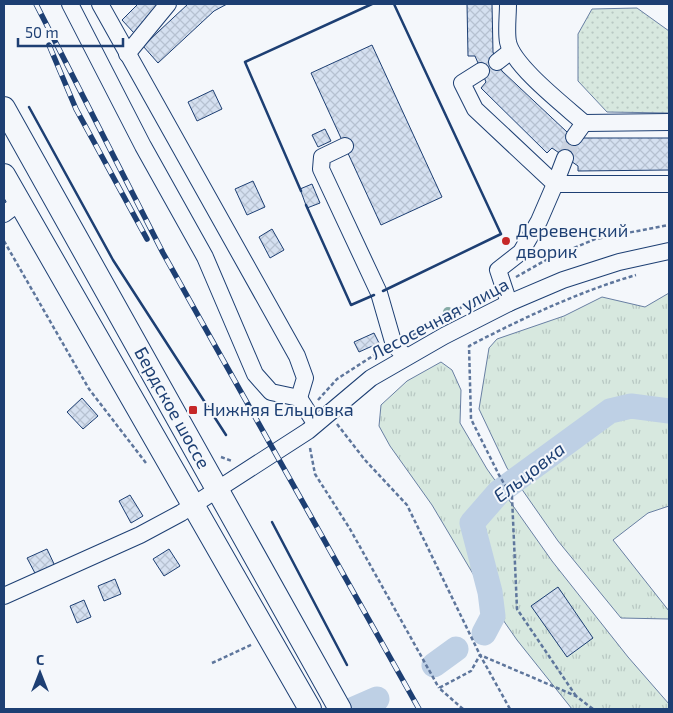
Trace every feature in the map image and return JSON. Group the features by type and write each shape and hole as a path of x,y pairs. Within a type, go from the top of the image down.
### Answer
{"highway":[{"name":"Бердское шоссе","path":"4,108 340,709"},
{"name":"Бердское шоссе","path":"4,175 12,208 193,505 306,702"}],"street":[{"path":"70,4 143,146 205,257 255,374 271,392 299,398"},
{"path":"100,4 297,356 305,378 299,398 310,426"},
{"path":"127,54 168,4"},
{"path":"508,4 508,41 511,51 520,64 584,123 669,122"},
{"path":"497,62 511,51"},
{"path":"481,71 462,83 475,109 554,184 669,184"},
{"path":"574,137 584,123"},
{"path":"345,146 322,157 321,169 379,293 394,345 406,357"},
{"path":"509,303 498,270 522,252 539,221 565,158"},
{"name":"Лесосечная улица","path":"217,490 254,467 310,426 330,414 371,378 406,357 509,303 563,280 619,262 669,251"},
{"path":"4,596 140,535 217,490"}],"path":[{"path":"4,241 90,389 150,468"},
{"path":"576,696 517,608 512,497 471,418 469,346 523,318 594,287 641,274"},
{"path":"330,414 366,460 407,505 480,655 510,709"},
{"path":"310,426 314,474 350,529 439,688 463,709"},
{"path":"212,663 258,641"},
{"path":"439,688 471,671 480,655"},
{"path":"480,655 576,696 593,709"}],"green space":[{"path":"637,8 669,31 669,113 607,112 578,81 578,34 592,9"},
{"path":"669,293 669,506 648,513 613,540 669,611 669,619 621,618 558,541 507,468 479,409 489,348 497,339 564,316 602,297 645,307"},
{"path":"441,362 452,370 461,390 460,423 487,469 552,561 628,657 669,704 669,709 572,709 517,640 485,594 432,505 390,446 379,426 381,405 407,381"}],"building":[{"path":"138,4 159,4 134,33 122,20"},
{"path":"188,4 227,4 214,11 158,63 143,46"},
{"path":"467,4 492,4 493,52 502,71 567,132 577,138 669,138 669,170 578,171 578,166 552,148 547,153 481,88 486,82 475,56 468,56"},
{"path":"372,45 442,197 381,225 311,73"},
{"path":"213,90 222,109 197,121 188,102"},
{"path":"325,129 331,141 318,147 312,135"},
{"path":"253,181 265,207 247,215 235,189"},
{"path":"312,184 320,203 307,208 300,189"},
{"path":"272,229 284,250 270,258 259,237"},
{"path":"374,333 379,343 359,352 354,342"},
{"path":"82,398 98,416 83,429 67,412"},
{"path":"130,495 143,516 131,523 119,501"},
{"path":"47,549 55,566 36,575 27,558"},
{"path":"169,549 180,566 164,576 153,559"},
{"path":"115,579 121,594 104,601 98,586"},
{"path":"558,587 593,638 567,657 531,606"},
{"path":"84,600 91,617 77,623 70,606"}],"waterway":[{"name":"Ельцовка","path":"484,633 493,616 490,592 472,523 499,492 610,411 631,406 669,411"},
{"name":"Ельцовка","path":"434,665 456,649"},
{"name":"Ельцовка","path":"354,709 377,699"}],"tunnel":[{"path":"565,158 574,137"}],"railway":[{"path":"36,4 163,253 419,709"},
{"path":"49,45 76,109 147,239"}],"wall":[{"path":"301,191 245,62 372,4"},
{"path":"383,291 501,234 394,4"},
{"path":"29,107 113,260 226,435"},
{"path":"306,205 351,305 374,295"},
{"path":"272,522 347,665"}],"place":[{"name":"Деревенский дворик","path":"506,241"},
{"name":"Нижняя Ельцовка","path":"193,410"}]}
